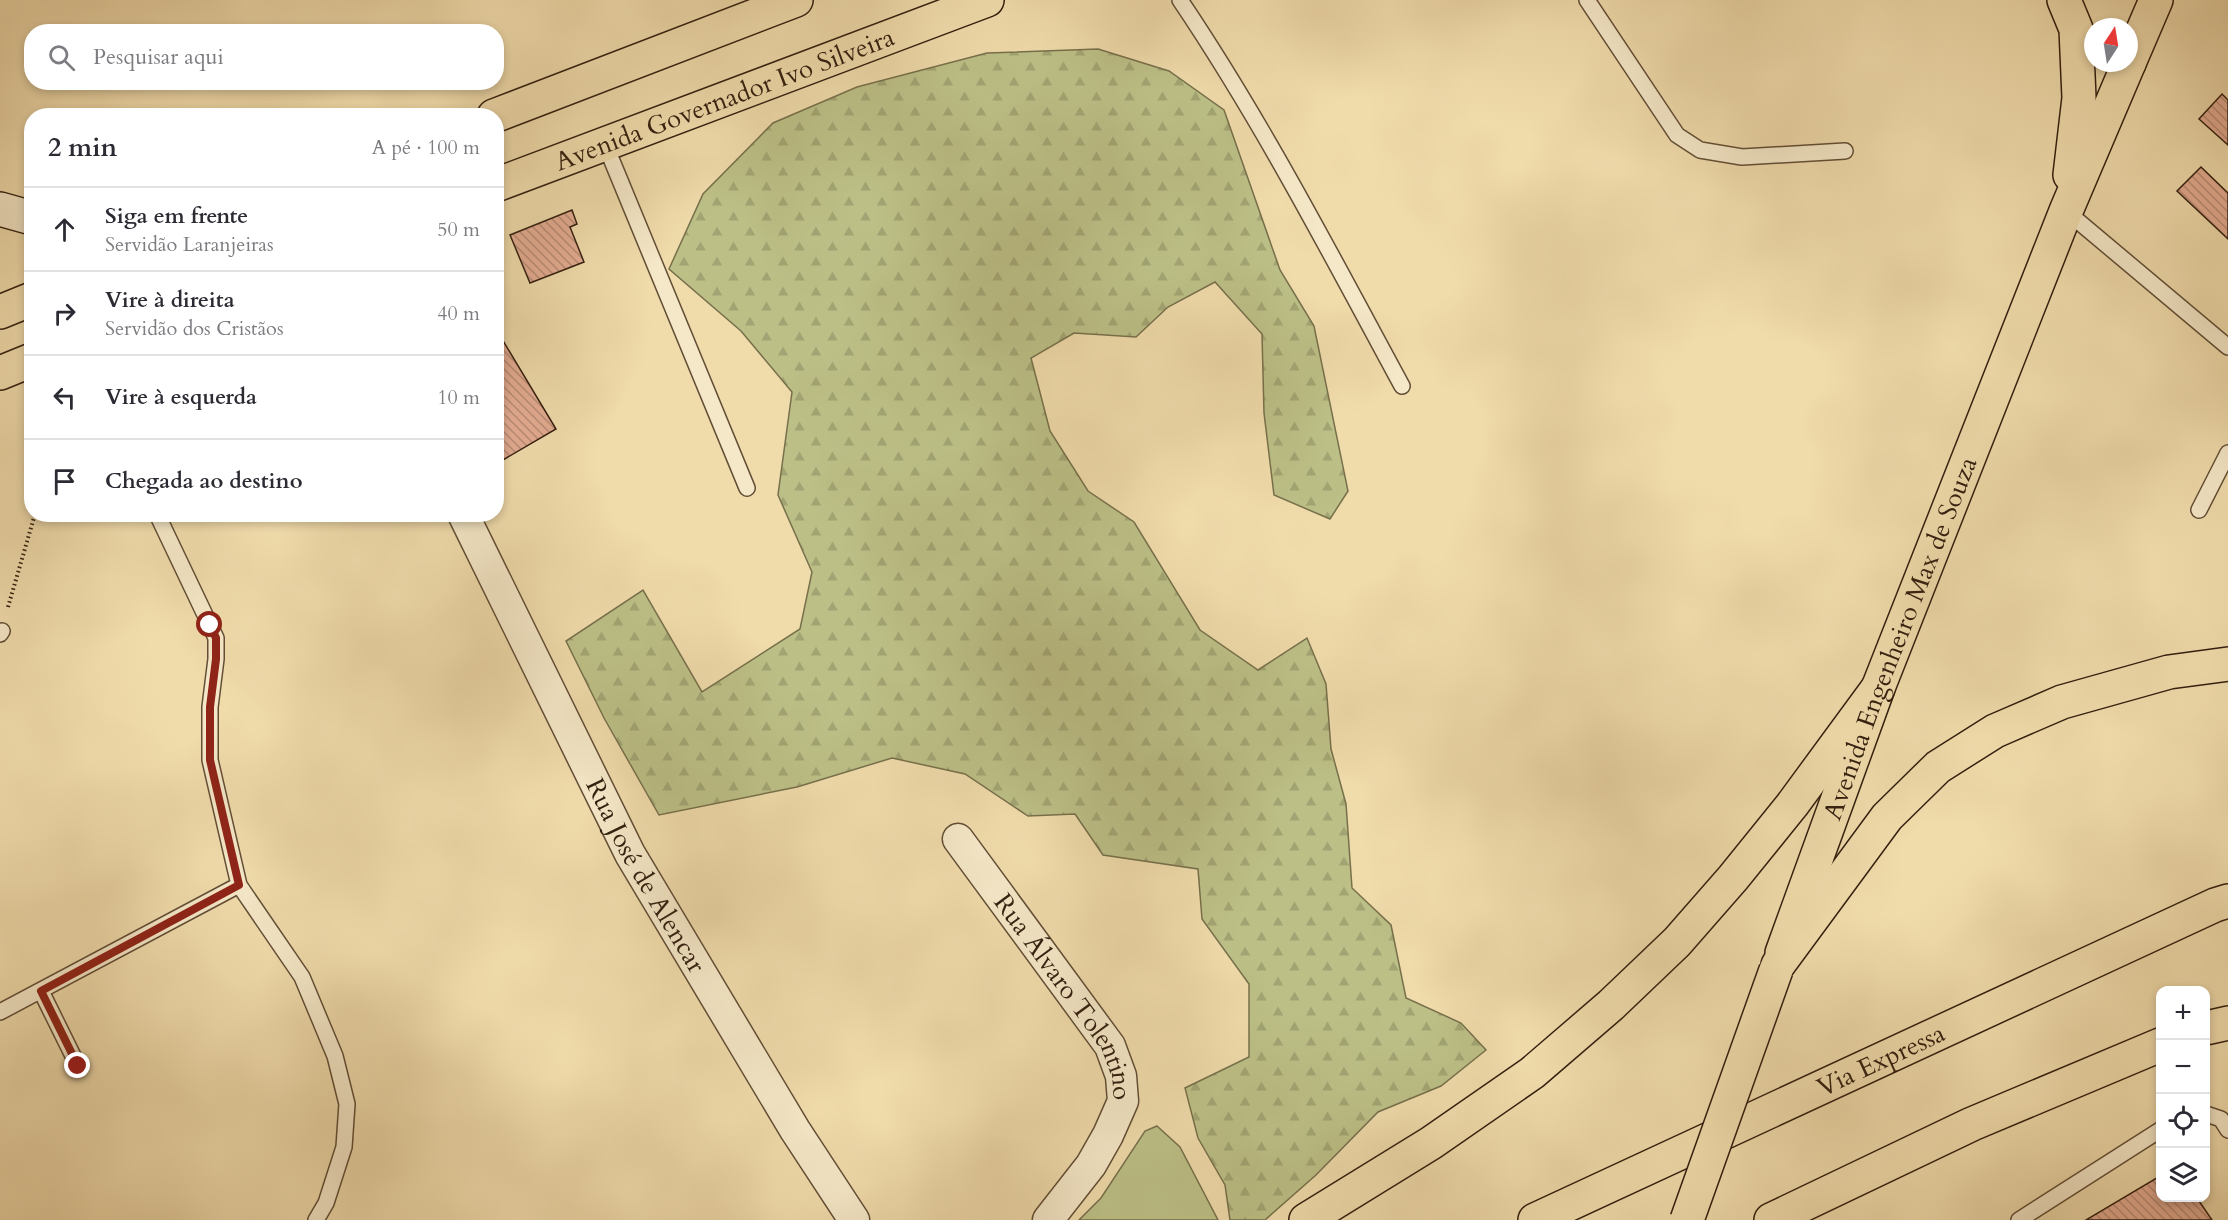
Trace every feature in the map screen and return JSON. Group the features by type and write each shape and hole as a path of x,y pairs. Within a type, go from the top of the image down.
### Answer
{"main road":[{"path":"504,112 796,0"},
{"name":"Avenida Governador Ivo Silveira","path":"504,181 987,0"},
{"path":"2064,0 2076,29 2079,98 2066,211"},
{"name":"Avenida Engenheiro Max de Souza","path":"2138,42 2156,0"},
{"name":"Avenida Engenheiro Max de Souza","path":"1688,1220 1878,688 2066,211 2125,72"},
{"path":"0,312 24,302"},
{"path":"0,374 24,364"},
{"path":"1777,968 1887,817 1938,767 1995,731 2062,702 2169,672 2228,664"},
{"path":"1306,1220 1431,1143 1532,1073 1611,1005 1677,942 1733,878 1792,805 1878,688"},
{"name":"Via Expressa","path":"1535,1220 2216,905 2228,902"},
{"path":"2210,1027 2228,1023"},
{"path":"1781,1216 1972,1124 2156,1047"}],"street":[{"path":"0,209 24,216"},
{"name":"Rua José de Alencar","path":"467,522 630,854 795,1130 854,1220"},
{"name":"Rua Álvaro Tolentino","path":"958,839 1110,1046 1121,1076 1123,1101 1108,1135 1091,1165 1048,1220"}],"lane":[{"path":"1180,0 1221,62 1291,179 1402,386"},
{"path":"1587,0 1677,135 1700,150 1742,157 1845,152"},
{"path":"605,144 747,489"},
{"path":"2066,211 2228,347"},
{"path":"2199,510 2228,453"},
{"path":"161,522 216,638 216,659 210,707 210,760 239,885 303,977 335,1056 347,1104 344,1147 326,1203 316,1220"},
{"path":"0,1012 239,885"},
{"path":"41,991 78,1066"},
{"path":"2210,1116 2221,1119 2228,1131"},
{"path":"2019,1220 2156,1133"}],"path":[{"path":"1,633 33,522"}],"green space":[{"path":"1098,49 1169,71 1224,110 1280,270 1314,326 1348,491 1330,519 1274,495 1264,413 1262,334 1215,282 1168,307 1136,337 1074,333 1031,358 1050,431 1088,491 1134,522 1200,630 1258,670 1307,638 1326,684 1331,749 1346,804 1352,888 1391,925 1406,998 1461,1023 1486,1050 1441,1086 1378,1112 1316,1175 1265,1220 1230,1220 1225,1185 1198,1138 1185,1088 1249,1057 1249,984 1202,919 1198,869 1103,855 1075,814 1028,816 965,774 892,758 797,787 659,815 604,718 566,641 643,590 702,692 800,629 812,572 778,495 792,392 741,331 669,269 703,194 773,123 857,87 987,53"},
{"path":"1157,1126 1180,1147 1218,1220 1079,1220 1101,1198 1145,1131"}],"building":[{"path":"2222,94 2228,100 2228,145 2199,119"},
{"path":"2201,167 2228,193 2228,239 2177,191"},
{"path":"572,210 577,224 570,227 584,262 530,283 510,235"},
{"path":"504,342 556,429 504,459"},
{"path":"2156,1178 2156,1202 2200,1202 2212,1220 2086,1220"}],"route":[{"path":"78,1066 41,991 239,885 210,760 210,707 216,659 216,638 210,625"}]}
